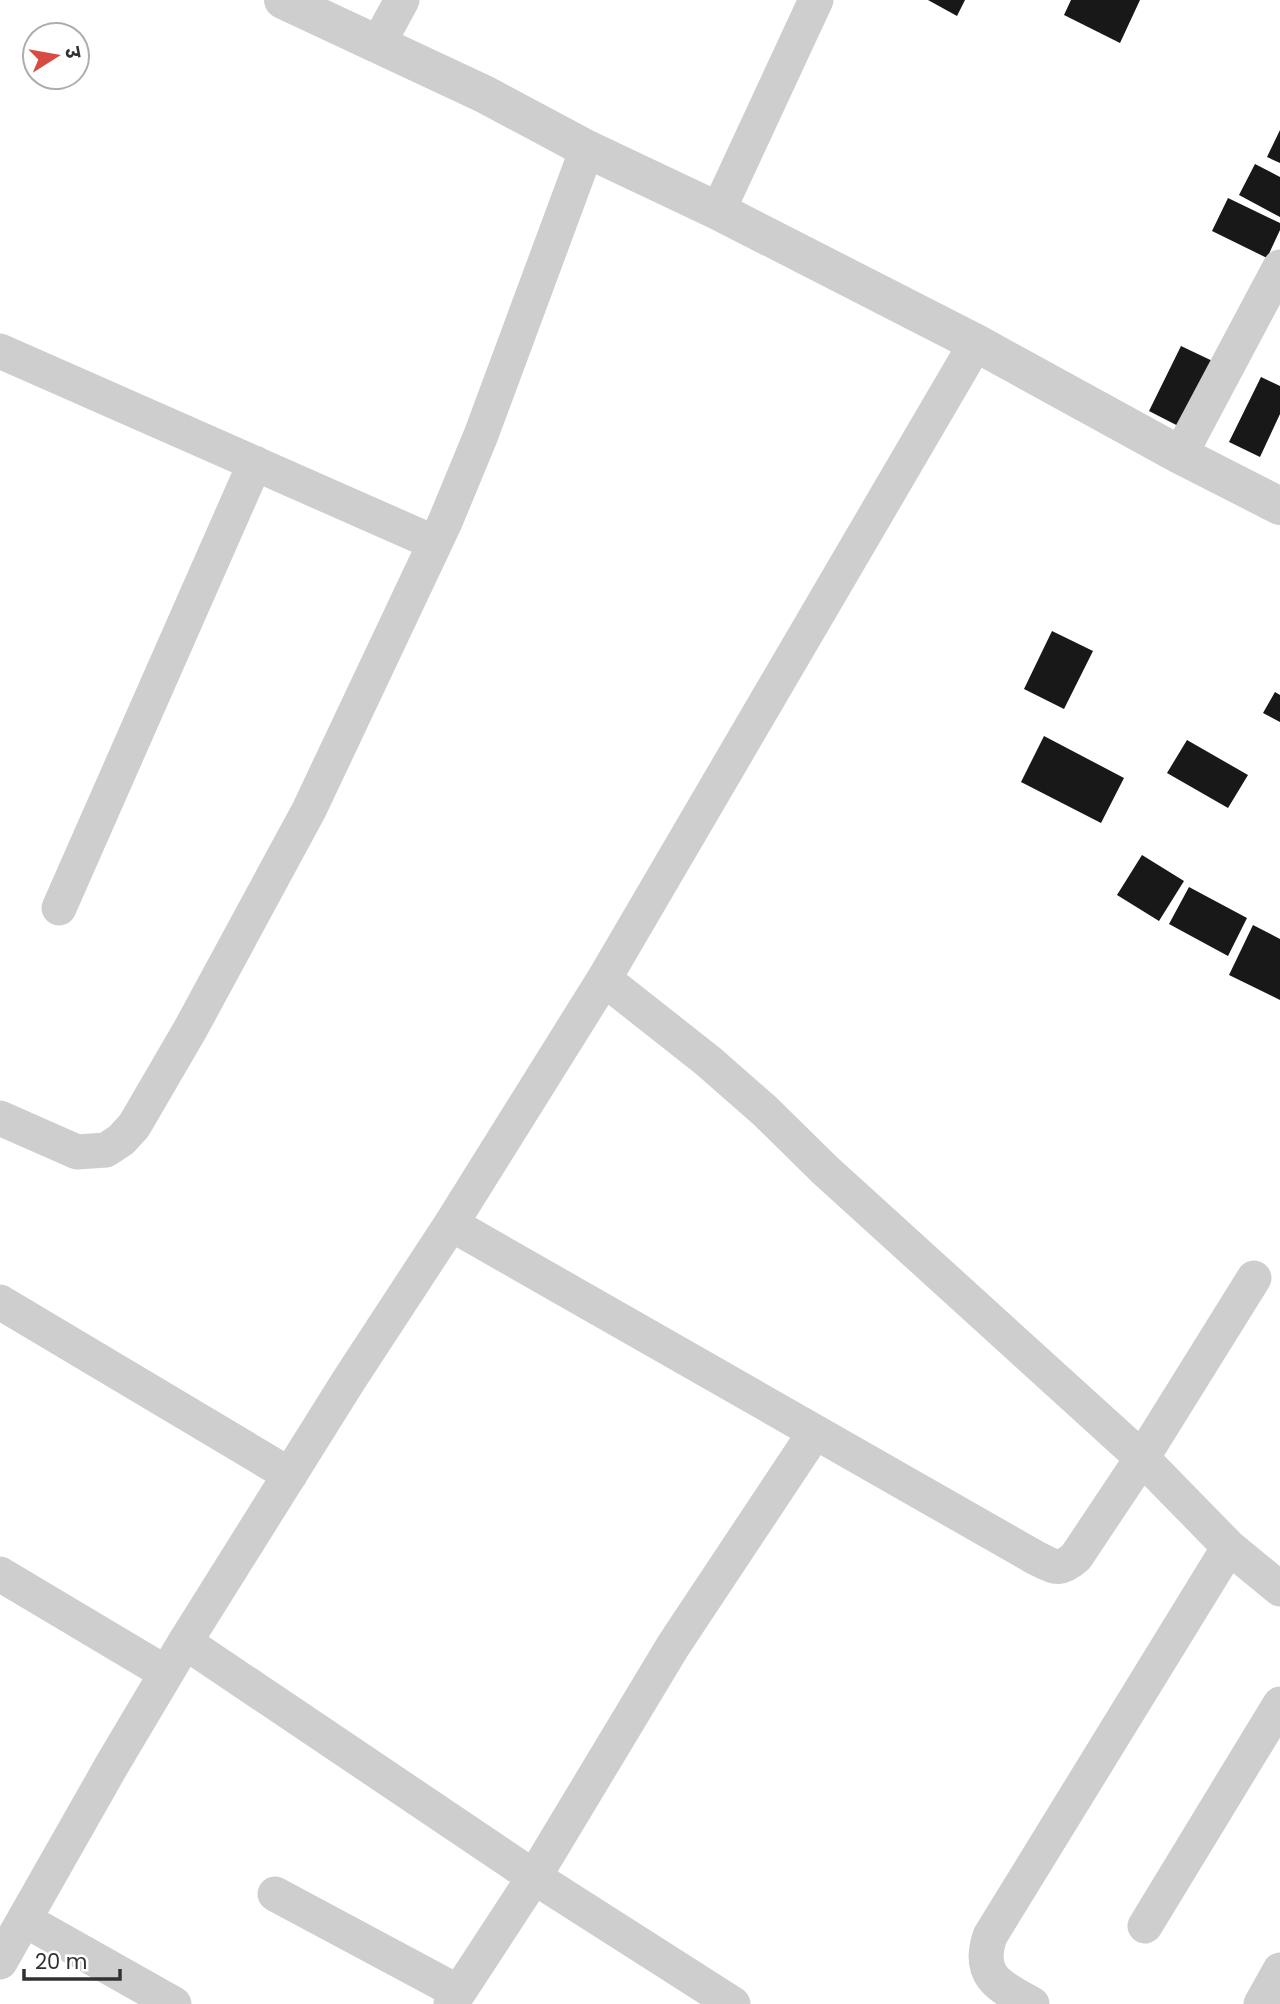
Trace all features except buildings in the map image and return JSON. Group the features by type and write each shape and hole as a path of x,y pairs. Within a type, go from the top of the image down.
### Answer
{"street":[{"path":"378,44 402,0"},
{"path":"718,211 815,0"},
{"path":"298,3 484,94 587,149 718,211 976,343 1280,506"},
{"path":"0,1118 77,1152 106,1150 121,1140 134,1126 191,1028 309,810 436,543 481,435 587,149"},
{"path":"1181,455 1280,267"},
{"path":"0,1962 185,1642 604,979 976,343"},
{"path":"0,351 436,543"},
{"path":"59,908 254,463"},
{"path":"604,979 708,1061 765,1111 825,1170 1142,1458 1229,1547 1280,1589"},
{"path":"451,1224 1054,1567 1066,1566 1076,1557 1142,1458 1254,1278"},
{"path":"0,1302 290,1475"},
{"path":"275,1894 454,1998 534,1877 673,1646 816,1432"},
{"path":"1032,2004 998,1985 990,1975 985,1958 990,1936 1229,1547"},
{"path":"0,1574 166,1673"},
{"path":"185,1642 534,1877 733,2004"},
{"path":"1145,1926 1280,1704"},
{"path":"25,1920 174,2004"},
{"path":"1261,2004 1280,1970"}]}
